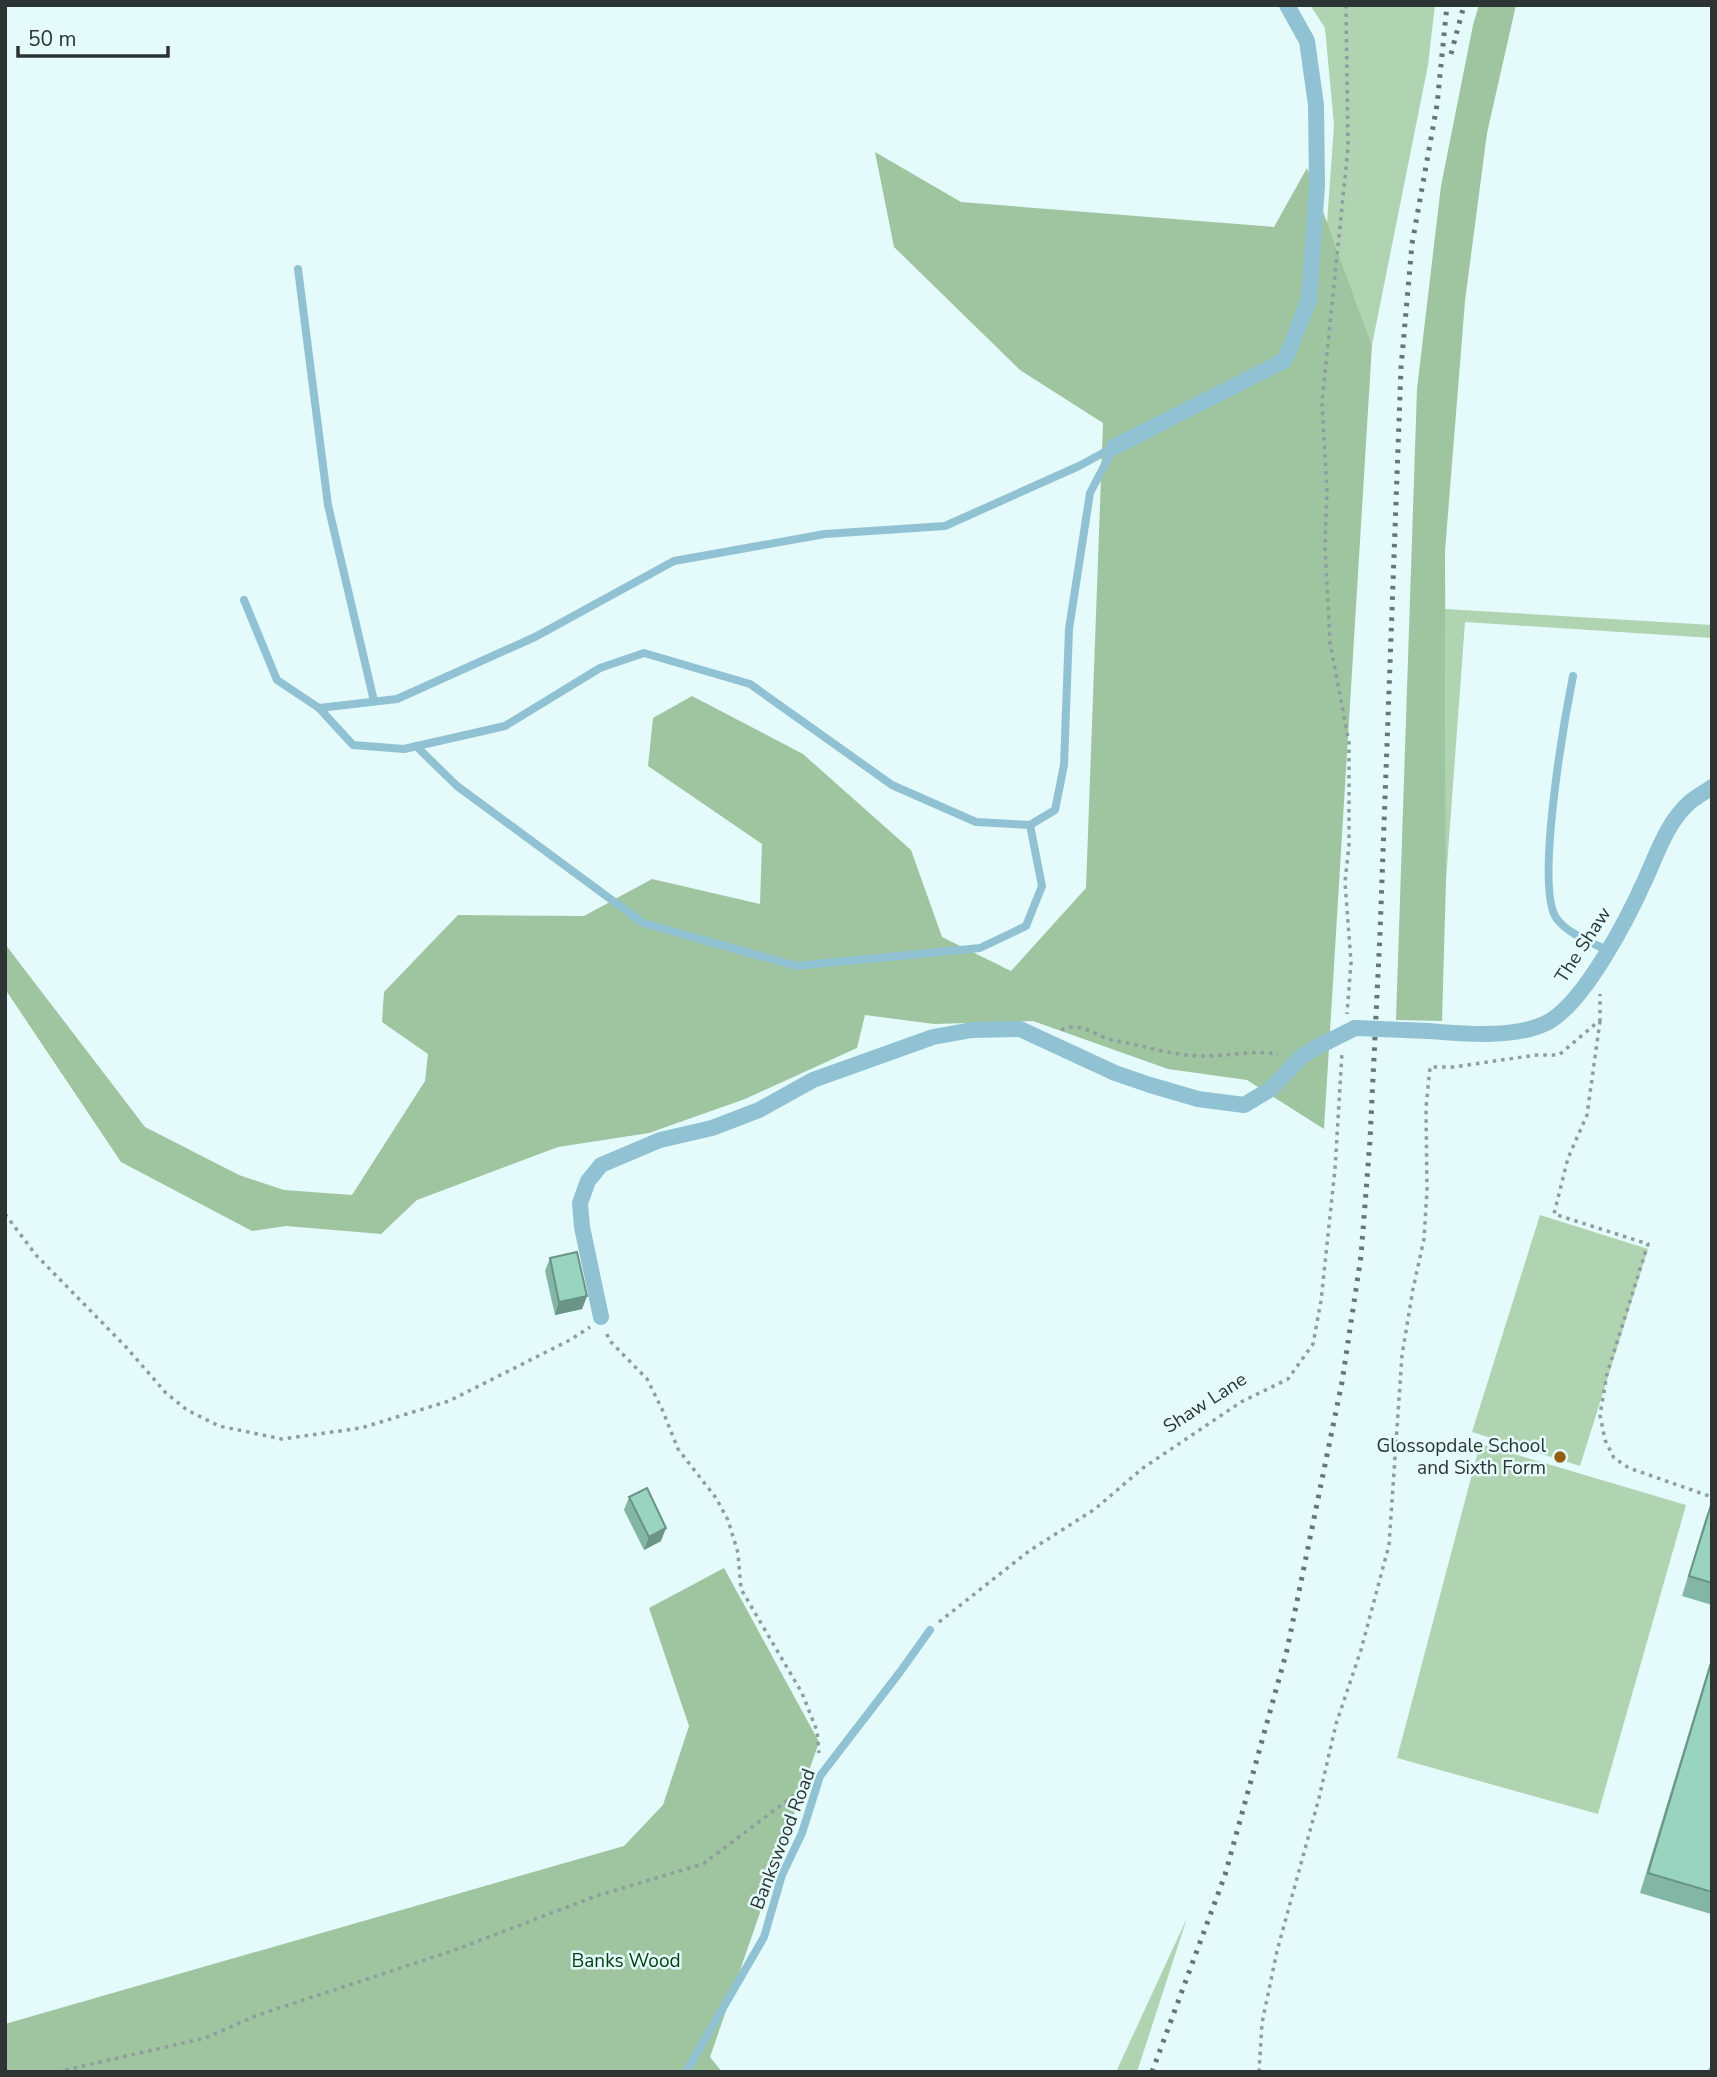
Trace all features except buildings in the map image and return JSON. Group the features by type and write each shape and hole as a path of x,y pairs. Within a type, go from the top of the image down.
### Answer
{"street":[{"path":"1114,447 1285,360 1309,300 1317,186 1316,104 1307,41 1287,5"},
{"name":"The Shaw","path":"1350,1031 1429,1031 1471,1035 1527,1029 1548,1022 1566,1009 1604,955 1636,900 1670,827 1689,803 1712,788"},
{"path":"601,1318 582,1227 580,1203 588,1181 601,1165 660,1140 712,1128 759,1110 813,1080 933,1037 972,1030 1020,1029 1115,1073 1150,1085 1181,1095 1230,1105 1244,1105 1271,1089 1315,1048 1350,1031"}],"lane":[{"path":"298,269 328,505 374,701"},
{"path":"319,708 397,699 535,637 674,561 825,534 945,526 1079,466 1114,447"},
{"path":"244,600 277,680 319,708 353,745 404,749 505,726 600,667 644,653 750,684 892,785 976,822 1030,825 1055,810 1064,765 1069,629 1090,493 1114,447"},
{"path":"1573,676 1553,799 1549,878 1551,898 1557,919 1604,955"},
{"path":"416,746 457,786 643,923 796,966 980,948 1026,926 1042,887 1030,825"},
{"name":"Bankswood Road","path":"686,2072 764,1937 782,1875 802,1833 820,1776 930,1630"}],"path":[{"name":"Shaw Lane","path":"930,1630 1029,1551 1095,1509 1143,1468 1241,1402 1288,1379 1313,1344 1321,1301 1350,1031 1351,962 1345,882 1349,845 1349,743 1331,643 1325,546 1327,490 1322,402 1348,148 1346,5"},
{"path":"1604,955 1600,1020 1587,1115 1568,1158 1554,1214 1648,1244 1607,1374 1600,1415 1605,1440 1614,1458 1629,1468 1710,1496"},
{"path":"1259,2072 1262,2023 1274,1964 1336,1724 1361,1650 1390,1545 1402,1355 1424,1239 1427,1190 1426,1108 1430,1067 1454,1067 1536,1055 1559,1055 1600,1020"},
{"path":"1052,1043 1057,1032 1070,1026 1086,1028 1111,1040 1200,1056 1273,1053 1282,1055 1292,1067"},
{"path":"5,1214 36,1255 126,1347 166,1393 187,1410 219,1426 282,1439 361,1428 449,1401 570,1340 601,1318 609,1340 647,1379 663,1409 678,1449 716,1498 728,1520 738,1553 741,1589 802,1693 817,1731 820,1776 703,1864 596,1896 452,1951 258,2015 205,2038 57,2072"}],"green space":[{"path":"1310,5 1435,5 1428,65 1372,345 1327,223 1334,125 1325,28"},
{"path":"1479,5 1516,5 1487,133 1465,301 1445,551 1446,880 1442,1021 1396,1020 1417,389 1441,186"},
{"path":"875,152 961,202 1274,227 1307,168 1372,345 1324,1129 1247,1080 1168,1069 1033,1021 934,1024 865,1015 857,1048 745,1099 649,1133 558,1147 417,1200 381,1234 286,1226 252,1231 121,1162 5,989 5,944 145,1127 239,1175 284,1190 352,1195 425,1081 428,1054 382,1022 384,992 458,915 584,916 652,879 760,904 762,844 648,766 653,718 692,696 803,754 911,850 942,937 1011,971 1086,888 1103,423 1020,370 894,247"},
{"path":"1445,609 1712,625 1712,638 1465,622 1446,880"},
{"path":"1540,1215 1648,1249 1580,1466 1472,1432"},
{"path":"1480,1444 1686,1505 1598,1814 1397,1758"},
{"name":"Banks Wood","path":"724,1568 819,1742 710,2057 722,2072 5,2072 5,2024 624,1846 663,1805 689,1726 649,1608"},
{"path":"1187,1918 1137,2072 1116,2072"}],"railway":[{"path":"1152,2072 1225,1875 1287,1650 1342,1382 1361,1256 1370,1140 1380,933 1401,368 1412,244 1437,105 1447,5"},
{"path":"1451,54 1464,5"}],"place":[{"name":"Glossopdale School and Sixth Form","path":"1560,1457"}]}
